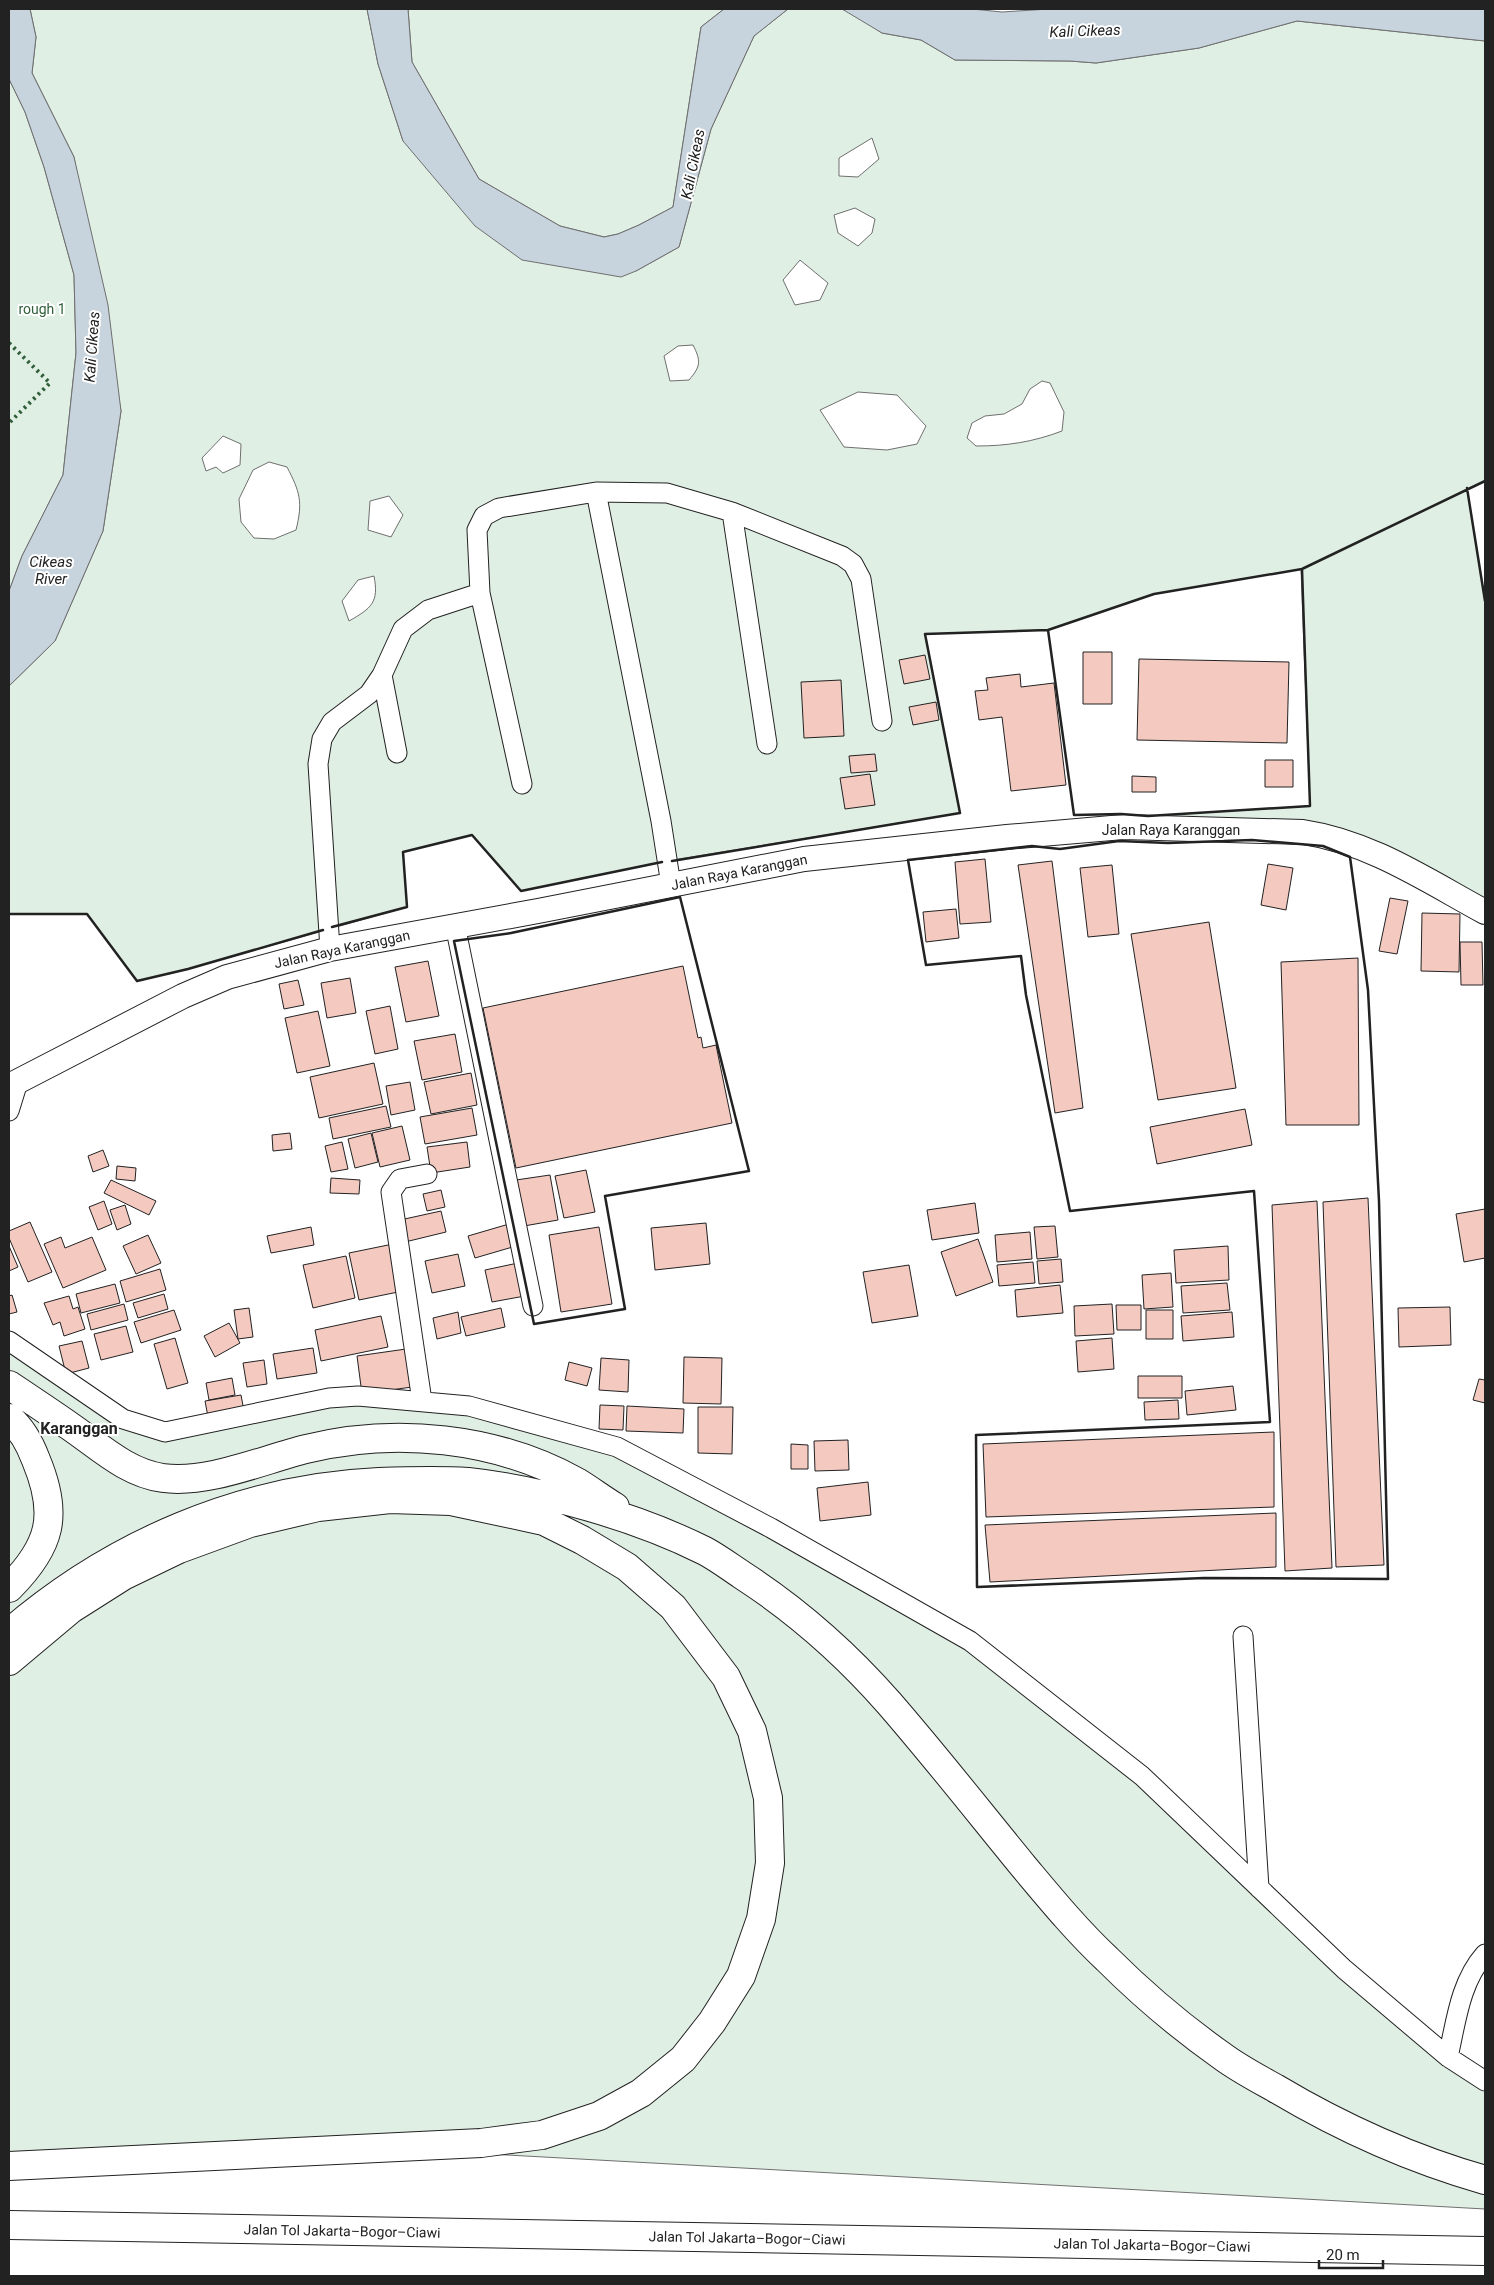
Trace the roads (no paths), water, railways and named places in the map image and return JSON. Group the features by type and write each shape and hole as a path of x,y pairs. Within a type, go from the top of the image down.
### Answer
{"highway":[{"path":"9,1385 128,1467 162,1478 183,1479 212,1474 308,1448 360,1440 439,1439 471,1445 527,1461 576,1482 639,1523"},
{"path":"9,1418 29,1442 44,1479 49,1500 48,1525 40,1548 30,1565 9,1588"},
{"path":"9,1633 90,1572 152,1539 211,1514 291,1492 348,1484 411,1480 466,1482 532,1492 639,1523 707,1552 771,1594 831,1644 886,1700 1058,1908 1106,1958 1170,2016 1225,2059 1298,2102 1369,2139 1442,2168 1485,2180"},
{"path":"9,1661 71,1609 123,1576 179,1550 250,1523 318,1507 390,1499 451,1501 544,1521 582,1540 627,1567 673,1608 726,1677 752,1731 768,1798 770,1863 761,1919 744,1968 712,2022 683,2059 641,2093 599,2116 542,2135 480,2143 9,2166"},
{"name":"Jalan Tol Jakarta–Bogor–Ciawi","path":"9,2225 1485,2251"}],"street":[{"path":"596,492 661,821 671,885"},
{"path":"522,784 480,593 477,530 484,516 499,508 596,492 667,493 732,512 842,556 853,564 861,578 882,721"},
{"path":"732,512 767,744"},
{"path":"330,949 318,764 322,739 332,722 369,694 382,675 403,629 428,610 480,593"},
{"path":"382,675 397,753"},
{"name":"Jalan Raya Karanggan","path":"13,1084 175,1001 227,977 330,949 804,859 1007,837 1123,828 1303,832 1331,836 1361,846 1485,912"},
{"path":"455,925 533,1306"},
{"path":"9,1112 13,1084"},
{"path":"422,1401 391,1192 400,1179 427,1174"},
{"path":"9,1341 123,1419 165,1432 330,1398 358,1396 469,1406 617,1447 771,1528 970,1641 1142,1776 1344,1969 1448,2057 1485,2081"},
{"path":"1243,1636 1259,1888"},
{"path":"1448,2057 1463,1989 1477,1963 1485,1954"}],"water":[{"name":"Cikeas River","path":"9,9 30,9 36,37 32,73 74,157 108,305 121,411 103,531 55,641 9,686 9,591 22,556 63,475 76,353 74,275 44,167 25,112 9,79"},
{"name":"Kali Cikeas","path":"367,9 408,9 412,62 479,179 560,226 604,237 618,234 639,225 673,207 701,27 724,9 788,9 754,36 711,129 679,247 636,271 621,277 522,260 475,226 403,141 378,64"},
{"name":"Kali Cikeas","path":"842,9 972,9 1002,12 1049,9 1485,9 1485,41 1297,21 1199,48 1096,63 955,60 921,40 882,33"}],"district":[{"name":"Karanggan","path":"79,1428"}],"park label":[{"name":"rough 1","path":"42,309"}]}
